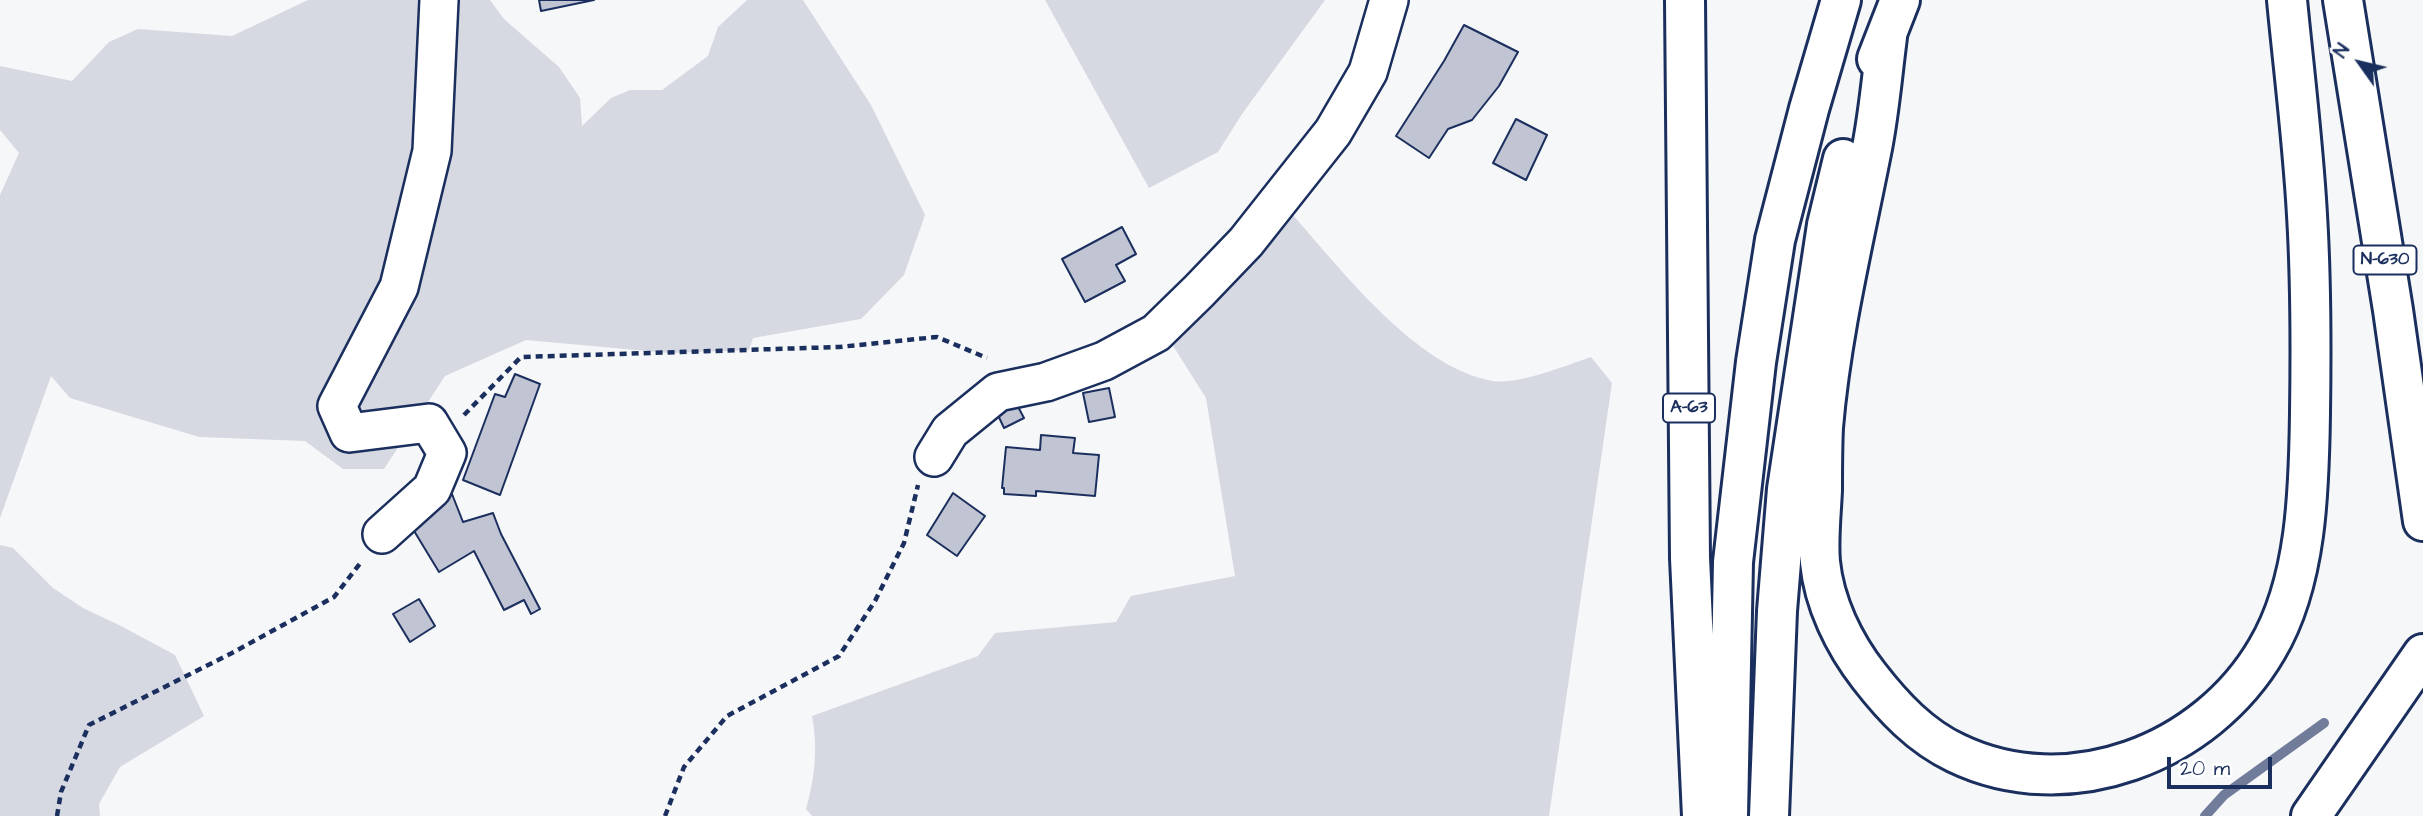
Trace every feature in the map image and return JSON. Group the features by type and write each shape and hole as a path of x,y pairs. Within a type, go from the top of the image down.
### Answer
{"highway":[{"name":"A-63","path":"1685,0 1690,558 1702,816"},
{"path":"1728,816 1732,562 1756,362 1775,240 1841,0"},
{"path":"1769,816 1777,611 1784,516 1808,343 1827,225 1851,124 1900,0"},
{"path":"1887,37 1872,149 1846,274 1823,429 1820,563 1831,608 1851,653 1886,698 1920,732 1957,754 2006,770 2049,775 2097,771 2135,760 2174,743 2238,690 2268,648 2290,592 2301,547 2309,465 2312,342 2307,214 2287,0"},
{"name":"N-630","path":"2343,0 2393,310 2423,521"},
{"path":"2311,816 2423,654"}],"street":[{"path":"382,534 432,489 447,453 429,424 349,433 337,406 399,288 432,151 439,0"},
{"path":"934,457 950,431 998,393 1046,382 1104,361 1156,333 1246,242 1333,132 1368,72 1389,0"}],"path":[{"path":"439,440 521,358 839,347 937,337 1046,382"},
{"path":"665,816 684,767 727,716 839,656 875,601 904,543 916,489 934,457"},
{"path":"57,816 61,792 89,725 232,653 334,597 382,534"}],"shaded area":[{"path":"308,0 490,0 504,19 559,67 580,98 582,126 611,98 630,90 662,90 708,56 718,27 747,0 803,0 871,105 925,215 904,275 861,319 753,338 749,350 669,353 526,340 445,376 384,469 343,469 305,441 199,437 70,398 51,376 0,518 0,195 19,153 0,130 0,66 72,81 109,42 138,29 232,36"},
{"path":"1045,0 1325,0 1242,114 1218,152 1149,188"},
{"path":"1291,213 1357,287 1408,337 1436,357 1464,372 1493,381 1515,380 1591,357 1612,383 1549,816 812,816 806,809 815,762 812,716 978,656 995,633 1116,622 1131,596 1235,576 1206,398 1170,341"},
{"path":"0,545 13,548 53,588 83,608 175,655 204,716 120,767 99,804 100,816 0,816"}],"building":[{"path":"539,0 594,0 541,11"},
{"path":"1464,25 1518,52 1499,86 1472,120 1448,129 1429,158 1396,136"},
{"path":"1516,119 1547,135 1526,180 1493,163"},
{"path":"1122,227 1136,254 1116,265 1125,281 1085,302 1062,259"},
{"path":"515,374 540,384 500,495 463,480 495,394 505,397"},
{"path":"1109,388 1115,417 1089,422 1083,393"},
{"path":"1016,403 1024,418 1004,428 997,413"},
{"path":"1041,435 1075,438 1073,453 1099,455 1095,496 1036,491 1036,496 1004,494 1002,488 1006,447 1040,450"},
{"path":"450,489 463,522 493,513 540,609 531,614 524,600 504,610 474,551 439,572 405,516"},
{"path":"953,493 985,516 957,556 927,535"},
{"path":"419,599 435,626 410,642 393,614"}],"waterway":[{"path":"2205,816 2224,795 2324,723"}]}
